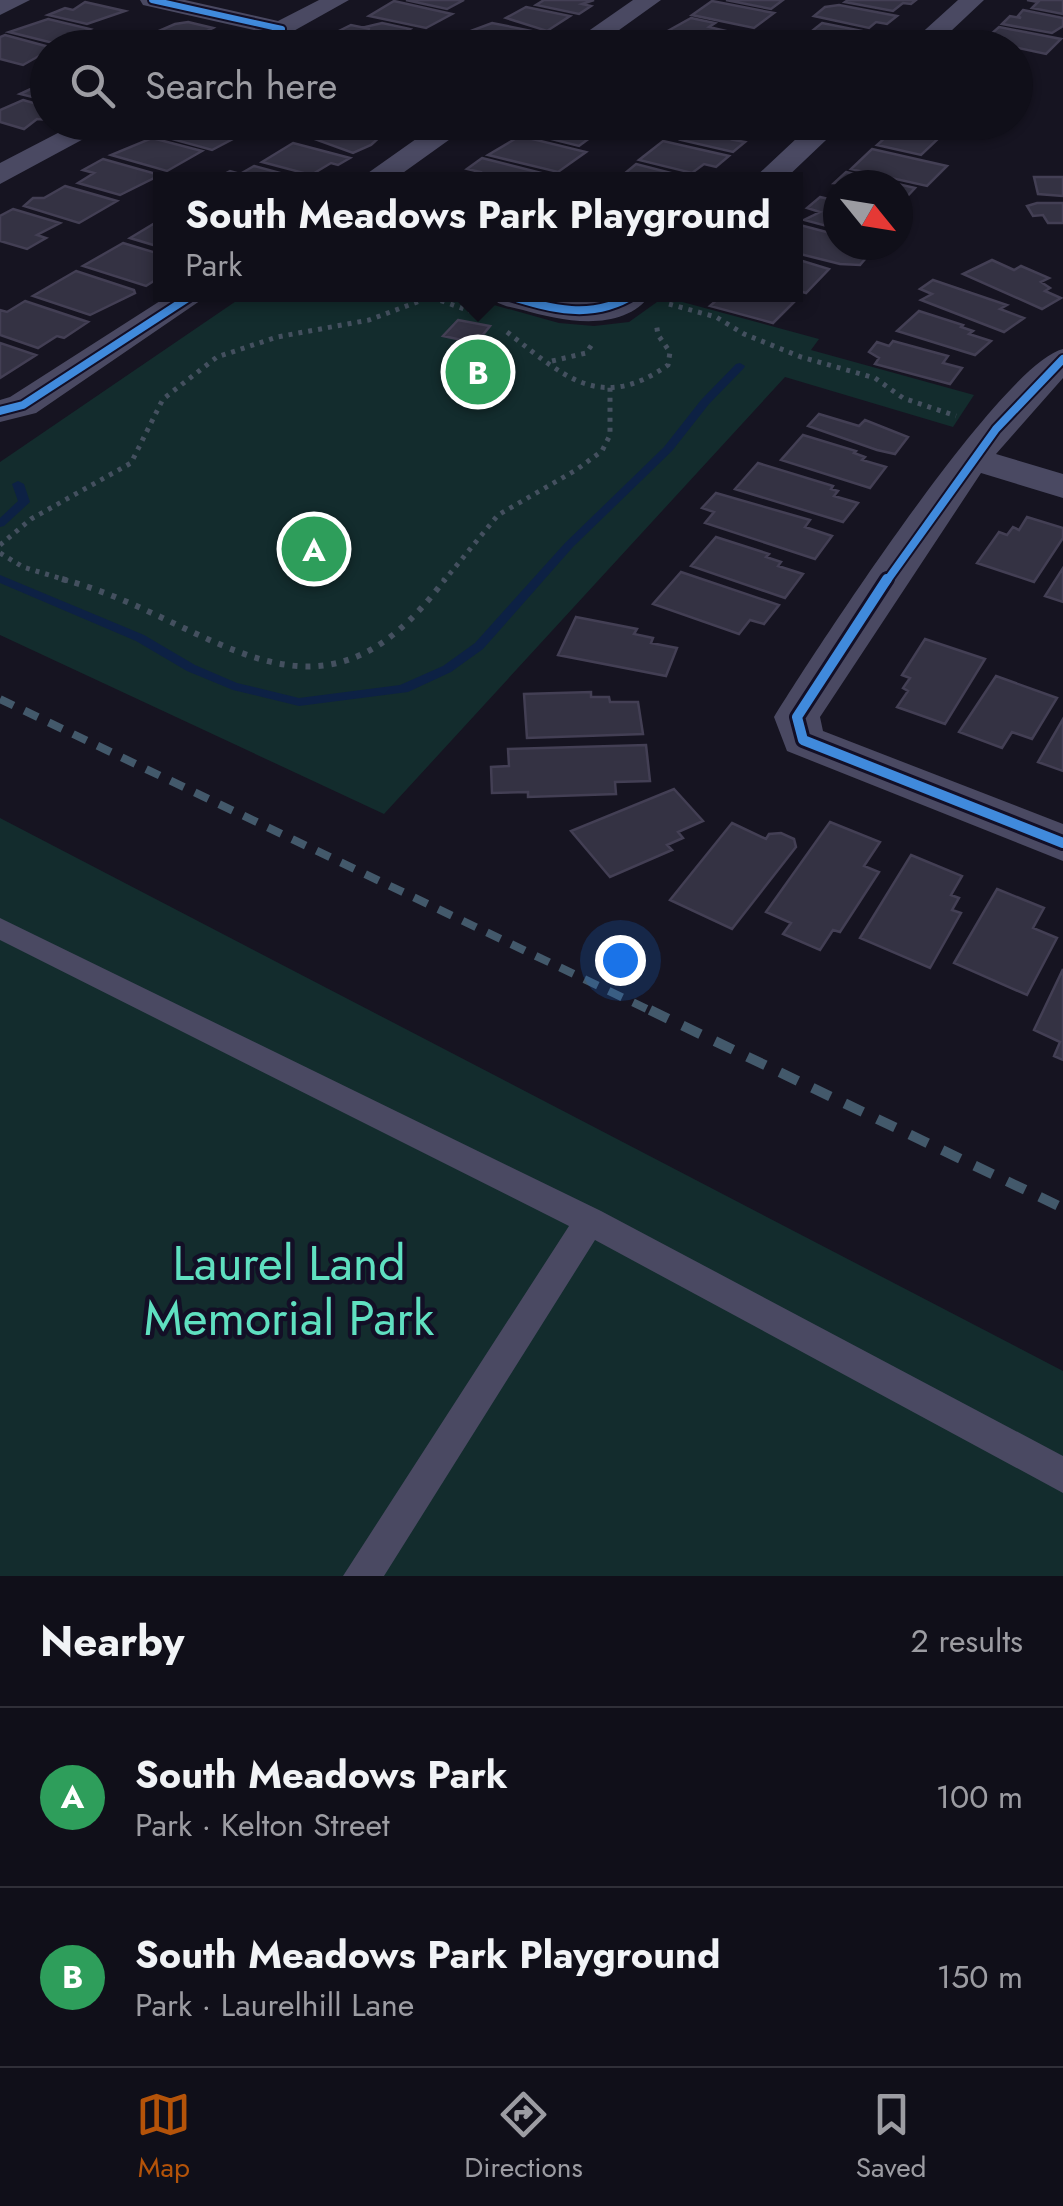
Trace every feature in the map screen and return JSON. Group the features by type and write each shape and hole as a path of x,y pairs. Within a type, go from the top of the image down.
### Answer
{"street":[{"path":"0,8 18,0"},
{"path":"152,0 282,28"},
{"path":"278,30 337,0"},
{"path":"603,30 649,0"},
{"path":"938,30 972,0"},
{"path":"0,175 67,140"},
{"path":"384,172 433,140"},
{"path":"775,172 812,140"},
{"path":"12,408 181,302"},
{"path":"538,302 590,314 624,302"},
{"path":"1063,359 1029,389 984,443 797,718 803,740 1063,844"},
{"path":"984,443 1063,486"}],"lane":[{"path":"0,928 590,1221 1063,1475"},
{"path":"362,1576 590,1221"}],"path":[{"path":"0,545 31,520 131,463 143,451 153,414 166,395 215,358 242,343 382,317 418,302"},
{"path":"670,302 716,317 744,334 801,357 875,378 984,443"},
{"path":"0,553 18,565 108,592 267,664 324,667 382,646 496,516 526,495 596,458 611,436 610,387"}],"green space":[{"path":"235,302 483,302 559,323 594,326 629,322 657,302 682,302 819,339 811,350 974,395 953,427 785,377 384,814 0,635 0,462"},
{"name":"Laurel Land Memorial Park","path":"0,818 1063,1371 1063,1576 0,1576"}],"building":[{"path":"406,0 464,0 447,9"},
{"path":"544,0 594,0 582,4 591,6 579,14 536,5"},
{"path":"726,0 783,0 771,9"},
{"path":"916,0 893,11 845,2"},
{"path":"1027,0 1063,0 1063,14 1032,8 1038,2"},
{"path":"394,1 452,14 426,28 369,16"},
{"path":"712,1 774,13 754,28 692,15"},
{"path":"85,2 125,11 87,24 48,15 65,8 73,10"},
{"path":"839,5 897,16 887,24 876,22 869,28 814,16 825,7"},
{"path":"526,7 570,16 549,30 506,18"},
{"path":"1023,10 1063,18 1063,26 1052,33 1002,24 1010,16 1021,18 1018,16"},
{"path":"691,18 715,23 709,27 722,30 670,30"},
{"path":"48,19 90,29 30,30 30,37 9,32"},
{"path":"188,22 213,28 161,30"},
{"path":"382,23 410,29 341,30 351,25 370,29 365,27"},
{"path":"492,23 527,30 473,30"},
{"path":"822,23 857,30 813,30"},
{"path":"1033,34 1061,39 1046,54 1033,51"},
{"path":"0,37 30,42 30,61 23,65 0,59"},
{"path":"23,100 30,102 30,124 24,129 0,122 0,110"},
{"path":"147,140 202,151 167,171 111,155"},
{"path":"176,140 231,140 212,150"},
{"path":"317,140 376,140 353,153"},
{"path":"513,140 536,140 586,152 558,172 488,155"},
{"path":"555,140 587,140 579,146"},
{"path":"681,140 745,142 733,152"},
{"path":"883,140 937,140 921,155 877,145"},
{"path":"663,141 729,156 716,167 704,164 693,172 639,160"},
{"path":"293,143 350,158 316,172 262,162"},
{"path":"872,149 947,166 927,186 913,183 913,170 851,169"},
{"path":"482,158 537,172 480,172 467,169"},
{"path":"103,159 153,173 153,178 120,195 78,183 94,173 83,170"},
{"path":"636,164 667,172 626,172"},
{"path":"254,166 276,172 244,172"},
{"path":"1034,177 1063,177 1063,196 1038,194"},
{"path":"65,186 117,201 79,223 24,206 33,198 44,198"},
{"path":"823,198 823,225 804,220 820,212 807,208"},
{"path":"1063,203 1063,223 1048,223 1043,215 1033,216 1027,206"},
{"path":"13,209 60,223 37,235 46,238 27,249 0,241 0,216"},
{"path":"153,224 153,245 130,238"},
{"path":"803,226 823,231 823,260 803,255"},
{"path":"123,243 153,252 153,282 146,286 83,266"},
{"path":"824,260 864,260 860,265 840,264"},
{"path":"992,260 1014,270 1021,266 1049,278 1041,282 1050,288 1045,291 1061,298 1042,309 963,274"},
{"path":"803,261 829,269 806,293"},
{"path":"76,271 135,293 90,315 33,296"},
{"path":"933,280 1007,305 1000,309 1024,318 1004,332 921,300 932,294 920,289"},
{"path":"25,301 88,322 64,338 57,336 38,348 0,335 0,310 7,312"},
{"path":"714,302 794,302 773,323 710,306"},
{"path":"919,311 963,325 973,331 969,334 991,341 975,355 897,331"},
{"path":"458,320 490,326 476,343 443,336"},
{"path":"893,341 948,356 943,363 962,368 950,384 875,364 879,358 869,352 877,342 889,346"},
{"path":"0,343 36,355 0,378"},
{"path":"819,414 859,426 865,420 908,437 895,454 877,450 808,426"},
{"path":"803,435 856,451 865,457 862,460 886,467 870,488 781,460"},
{"path":"758,463 833,486 831,489 838,491 834,496 858,503 843,522 735,489"},
{"path":"716,493 810,520 805,527 832,536 815,559 705,523 714,512 702,508"},
{"path":"1027,517 1063,528 1063,538 1034,582 977,563 999,532 1007,535 1013,527 1019,530"},
{"path":"716,537 769,554 766,557 781,562 778,566 803,574 785,598 691,566"},
{"path":"1063,568 1063,602 1045,596"},
{"path":"681,572 779,605 764,624 750,620 739,634 653,604"},
{"path":"576,617 637,629 634,634 653,638 651,643 677,648 666,676 558,655"},
{"path":"925,639 985,659 945,724 897,707 908,691 903,688 910,678 902,675"},
{"path":"996,676 1057,698 1032,739 1012,732 1002,748 959,732"},
{"path":"591,692 591,697 609,697 610,702 638,702 643,734 527,738 524,694"},
{"path":"1063,719 1063,771 1038,762"},
{"path":"646,745 650,781 615,782 616,794 528,797 528,792 492,793 491,767 509,766 508,749"},
{"path":"674,789 703,821 678,832 683,838 667,845 672,850 610,877 571,831"},
{"path":"830,822 880,842 864,866 879,872 840,932 833,930 820,950 783,934 791,923 766,912"},
{"path":"732,823 766,839 769,834 781,833 794,839 796,847 732,929 670,900"},
{"path":"911,855 962,876 951,895 959,898 952,910 961,913 930,968 860,938"},
{"path":"997,889 1044,908 1033,928 1057,938 1027,995 954,963"},
{"path":"1063,969 1063,1060 1054,1056 1060,1042 1034,1030"}],"waterway":[{"path":"0,579 140,638 191,668 233,686 299,702 403,689 447,669 479,646 569,545 668,449 740,366"},
{"path":"0,524 24,502 18,484"}],"railway":[{"path":"0,699 655,1013"},
{"path":"650,1010 1063,1208"}],"cycle path":[{"path":"152,0 282,29"},
{"path":"0,411 23,405 182,302"},
{"path":"532,302 571,311 604,309 623,302"},
{"path":"1063,359 1029,392 965,468 797,717 803,740 1063,843"}],"place":[{"name":"South Meadows Park Playground","path":"478,372"},
{"name":"South Meadows Park","path":"314,549"}]}
